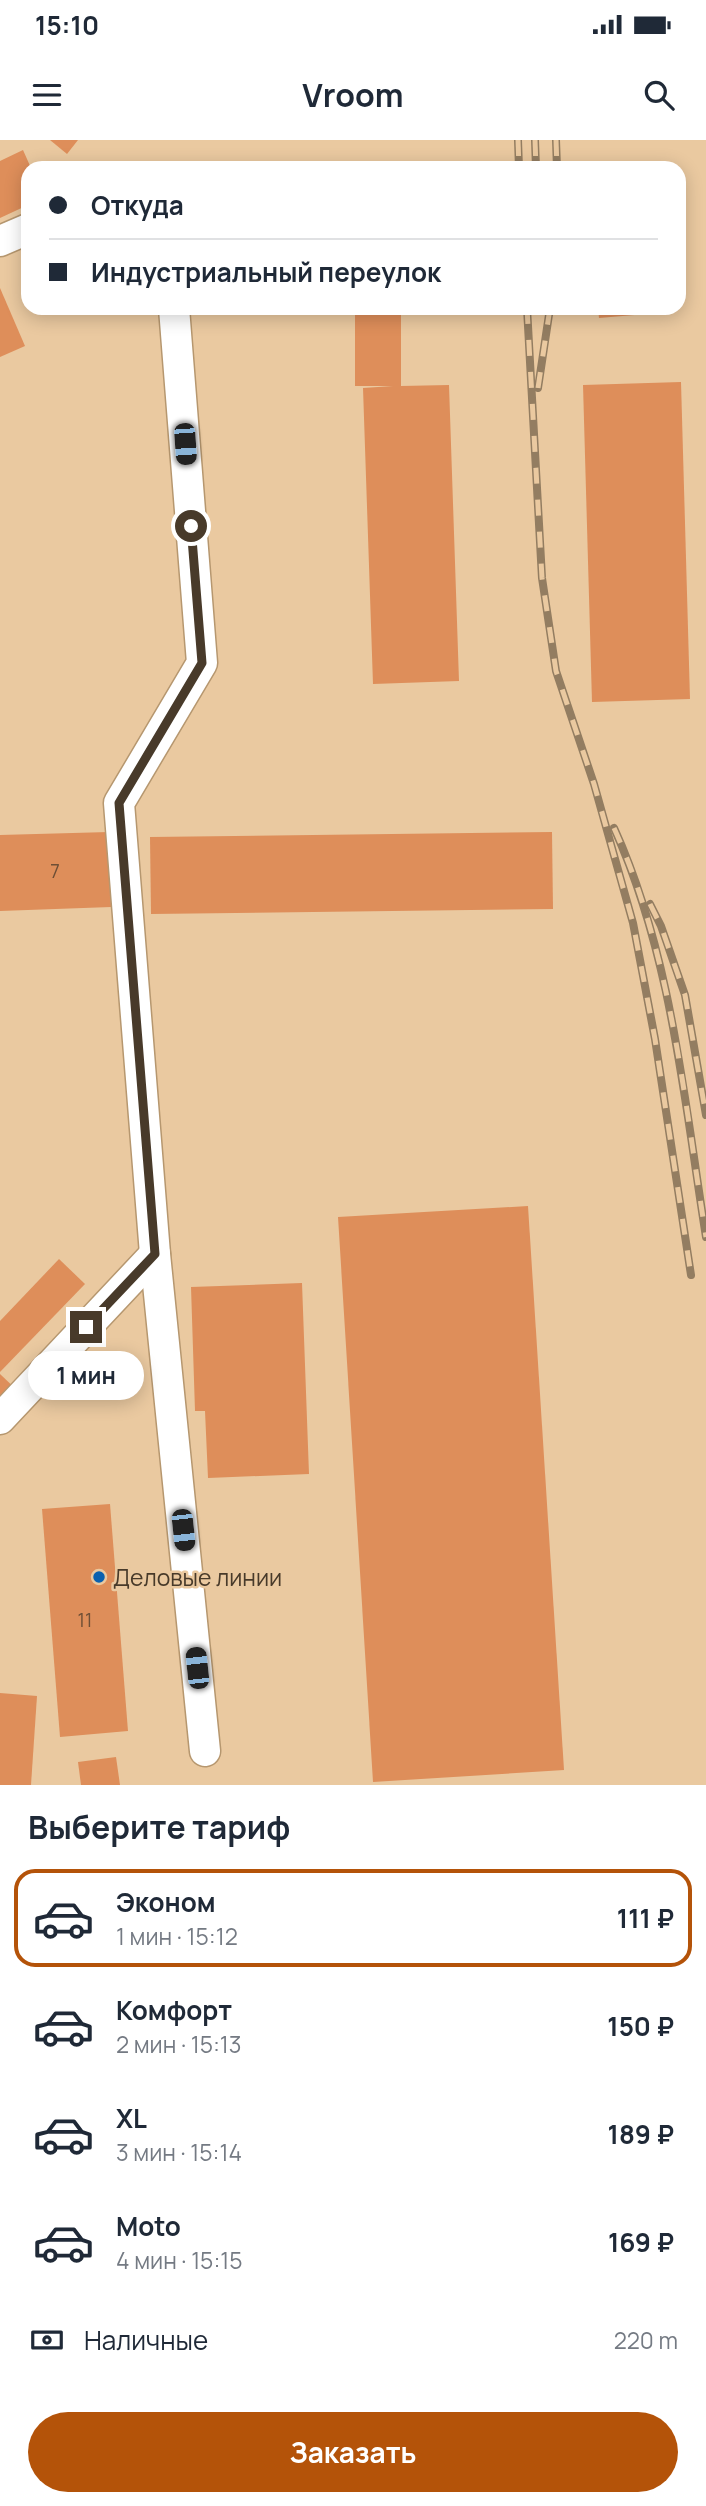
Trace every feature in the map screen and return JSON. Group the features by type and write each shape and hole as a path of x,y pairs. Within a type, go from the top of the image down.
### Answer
{"street":[{"path":"0,241 21,232"},
{"path":"175,315 202,663 119,803 155,1254 205,1751"},
{"path":"0,1419 155,1254"}],"building":[{"path":"50,140 78,140 67,154"},
{"path":"23,150 28,161 21,161 21,208 0,218 0,161"},
{"path":"0,288 25,346 0,357"},
{"path":"355,315 401,315 401,386 449,385 459,681 373,684 363,388 393,386 355,386"},
{"path":"599,315 634,315 599,318"},
{"path":"681,382 690,699 592,702 583,385"},
{"path":"109,832 111,907 0,911 0,835"},
{"path":"552,832 553,909 151,914 150,837"},
{"path":"528,1206 564,1770 373,1782 338,1217"},
{"path":"59,1259 85,1284 0,1372 0,1321"},
{"path":"302,1283 309,1474 208,1478 205,1411 195,1411 191,1287"},
{"path":"0,1374 19,1392 0,1412"},
{"path":"110,1504 128,1731 60,1737 42,1509"},
{"path":"0,1693 37,1696 31,1785 0,1785"},
{"path":"116,1757 120,1785 81,1785 78,1762"}],"railway":[{"path":"518,140 519,161"},
{"path":"535,140 536,161"},
{"path":"556,140 557,161"},
{"path":"527,315 542,578 556,671 594,784 633,923 655,1039 691,1275"},
{"path":"538,388 549,315"},
{"path":"614,828 634,877 663,978 683,1081 706,1237"},
{"path":"650,904 661,926 685,995 706,1115"}],"place":[{"name":"Деловые линии","path":"99,1577"}],"route":[{"path":"86,1327 155,1254 119,803 202,663 191,526"}]}
